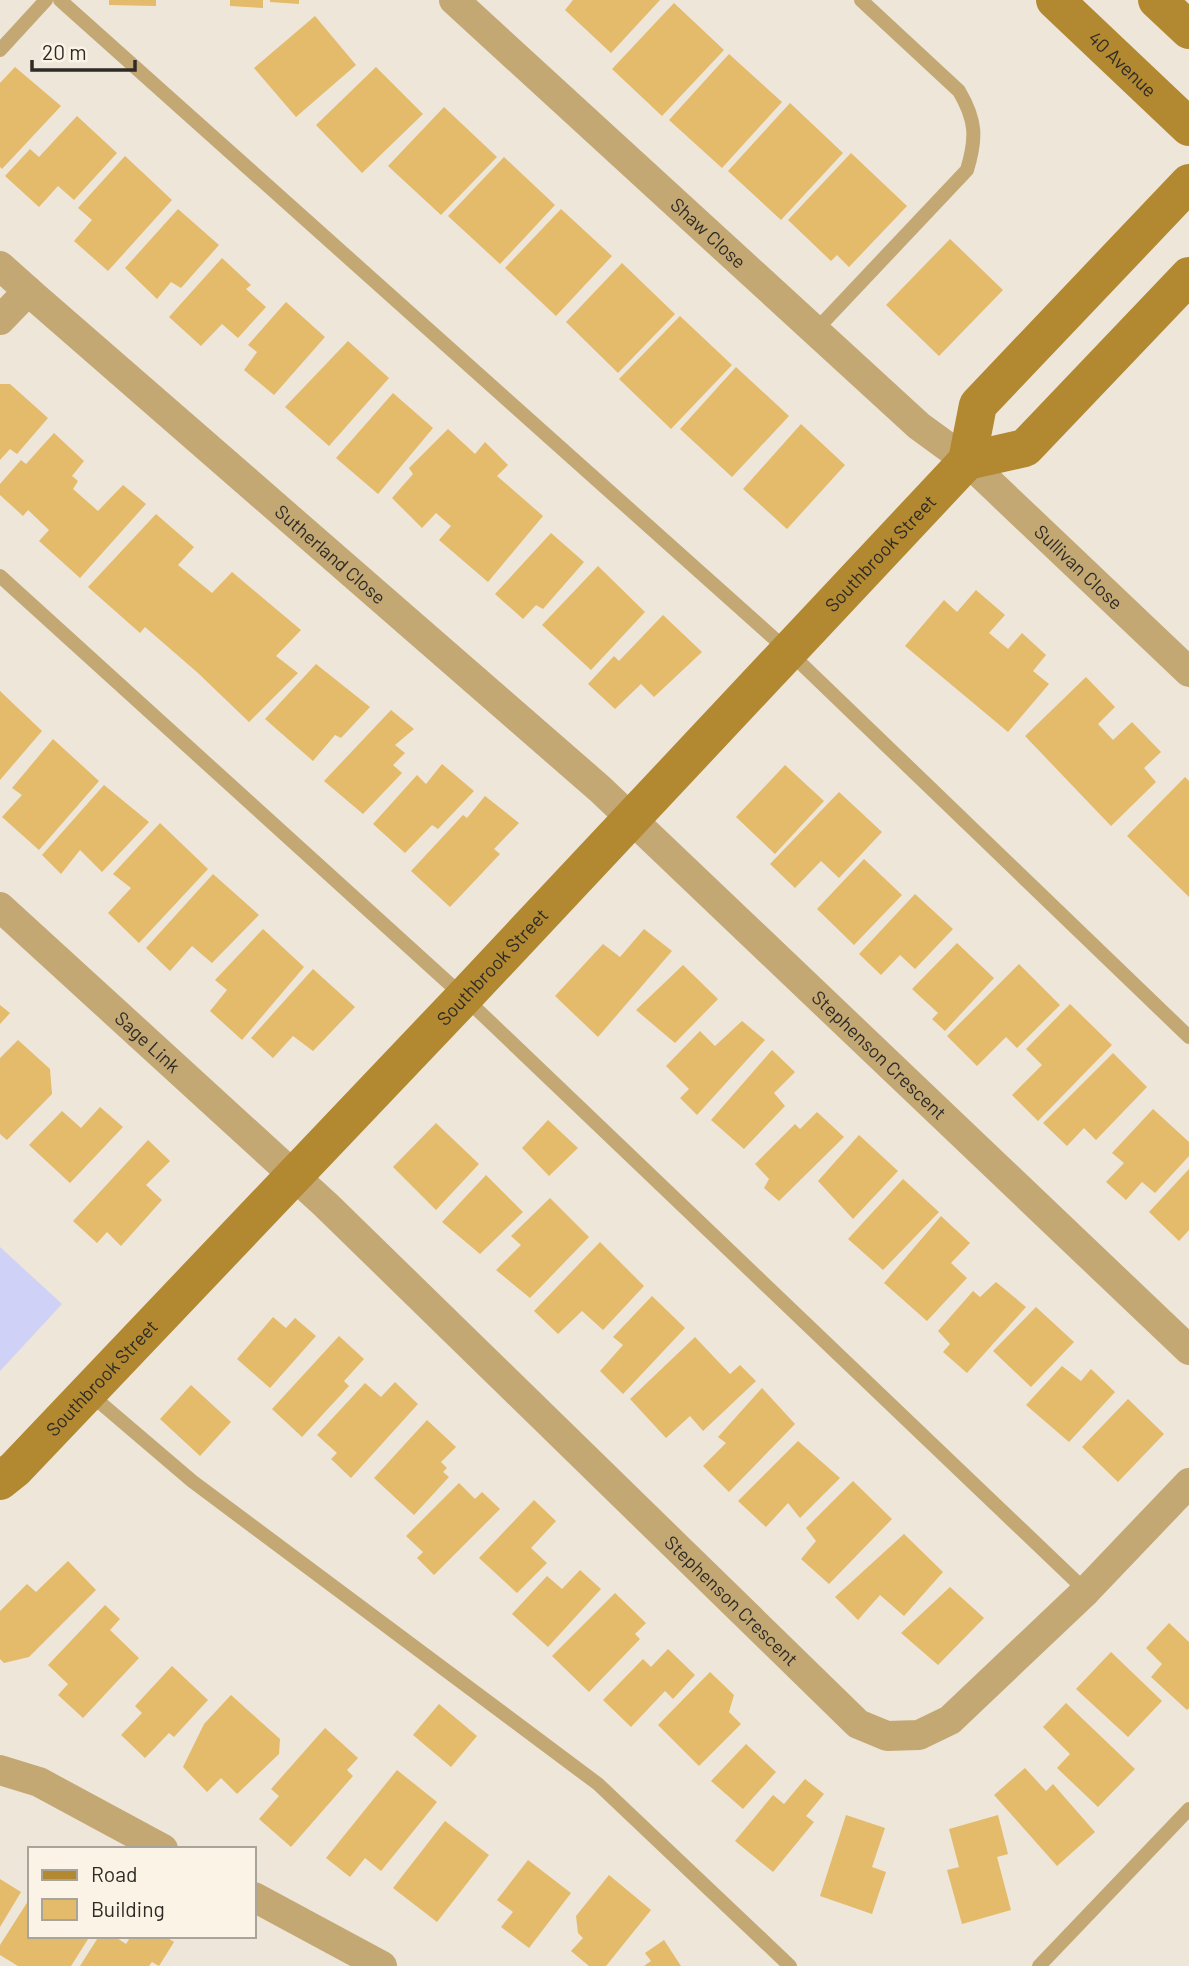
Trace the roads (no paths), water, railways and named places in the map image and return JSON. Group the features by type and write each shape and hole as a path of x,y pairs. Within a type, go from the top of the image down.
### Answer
{"street":[{"name":"Shaw Close","path":"454,0 919,426 967,461"},
{"name":"40 Avenue","path":"1055,0 1189,127"},
{"path":"1157,0 1189,30"},
{"path":"1189,183 978,405 967,461 1024,448 1189,276"},
{"name":"Sutherland Close","path":"0,266 631,818"},
{"path":"0,320 28,291"},
{"name":"Southbrook Street","path":"5,1480 464,997 967,461"},
{"name":"Sullivan Close","path":"967,461 1189,672"},
{"name":"Stephenson Crescent","path":"631,818 1189,1350"},
{"name":"Sage Link","path":"0,907 294,1175"},
{"name":"Stephenson Crescent","path":"294,1175 858,1724 887,1736 919,1735 950,1720 1086,1591 1189,1483"},
{"path":"0,1750 39,1782 159,1847"},
{"path":"0,1770 39,1782"},
{"path":"256,1898 382,1966"}],"lane":[{"path":"0,50 46,0"},
{"path":"60,0 787,650 1189,1037"},
{"path":"815,331 967,170 973,150 975,129 970,109 959,91 861,0"},
{"path":"0,576 464,997 1086,1591"},
{"path":"89,1392 192,1481 598,1784 790,1966"},
{"path":"1039,1966 1189,1809"}]}
